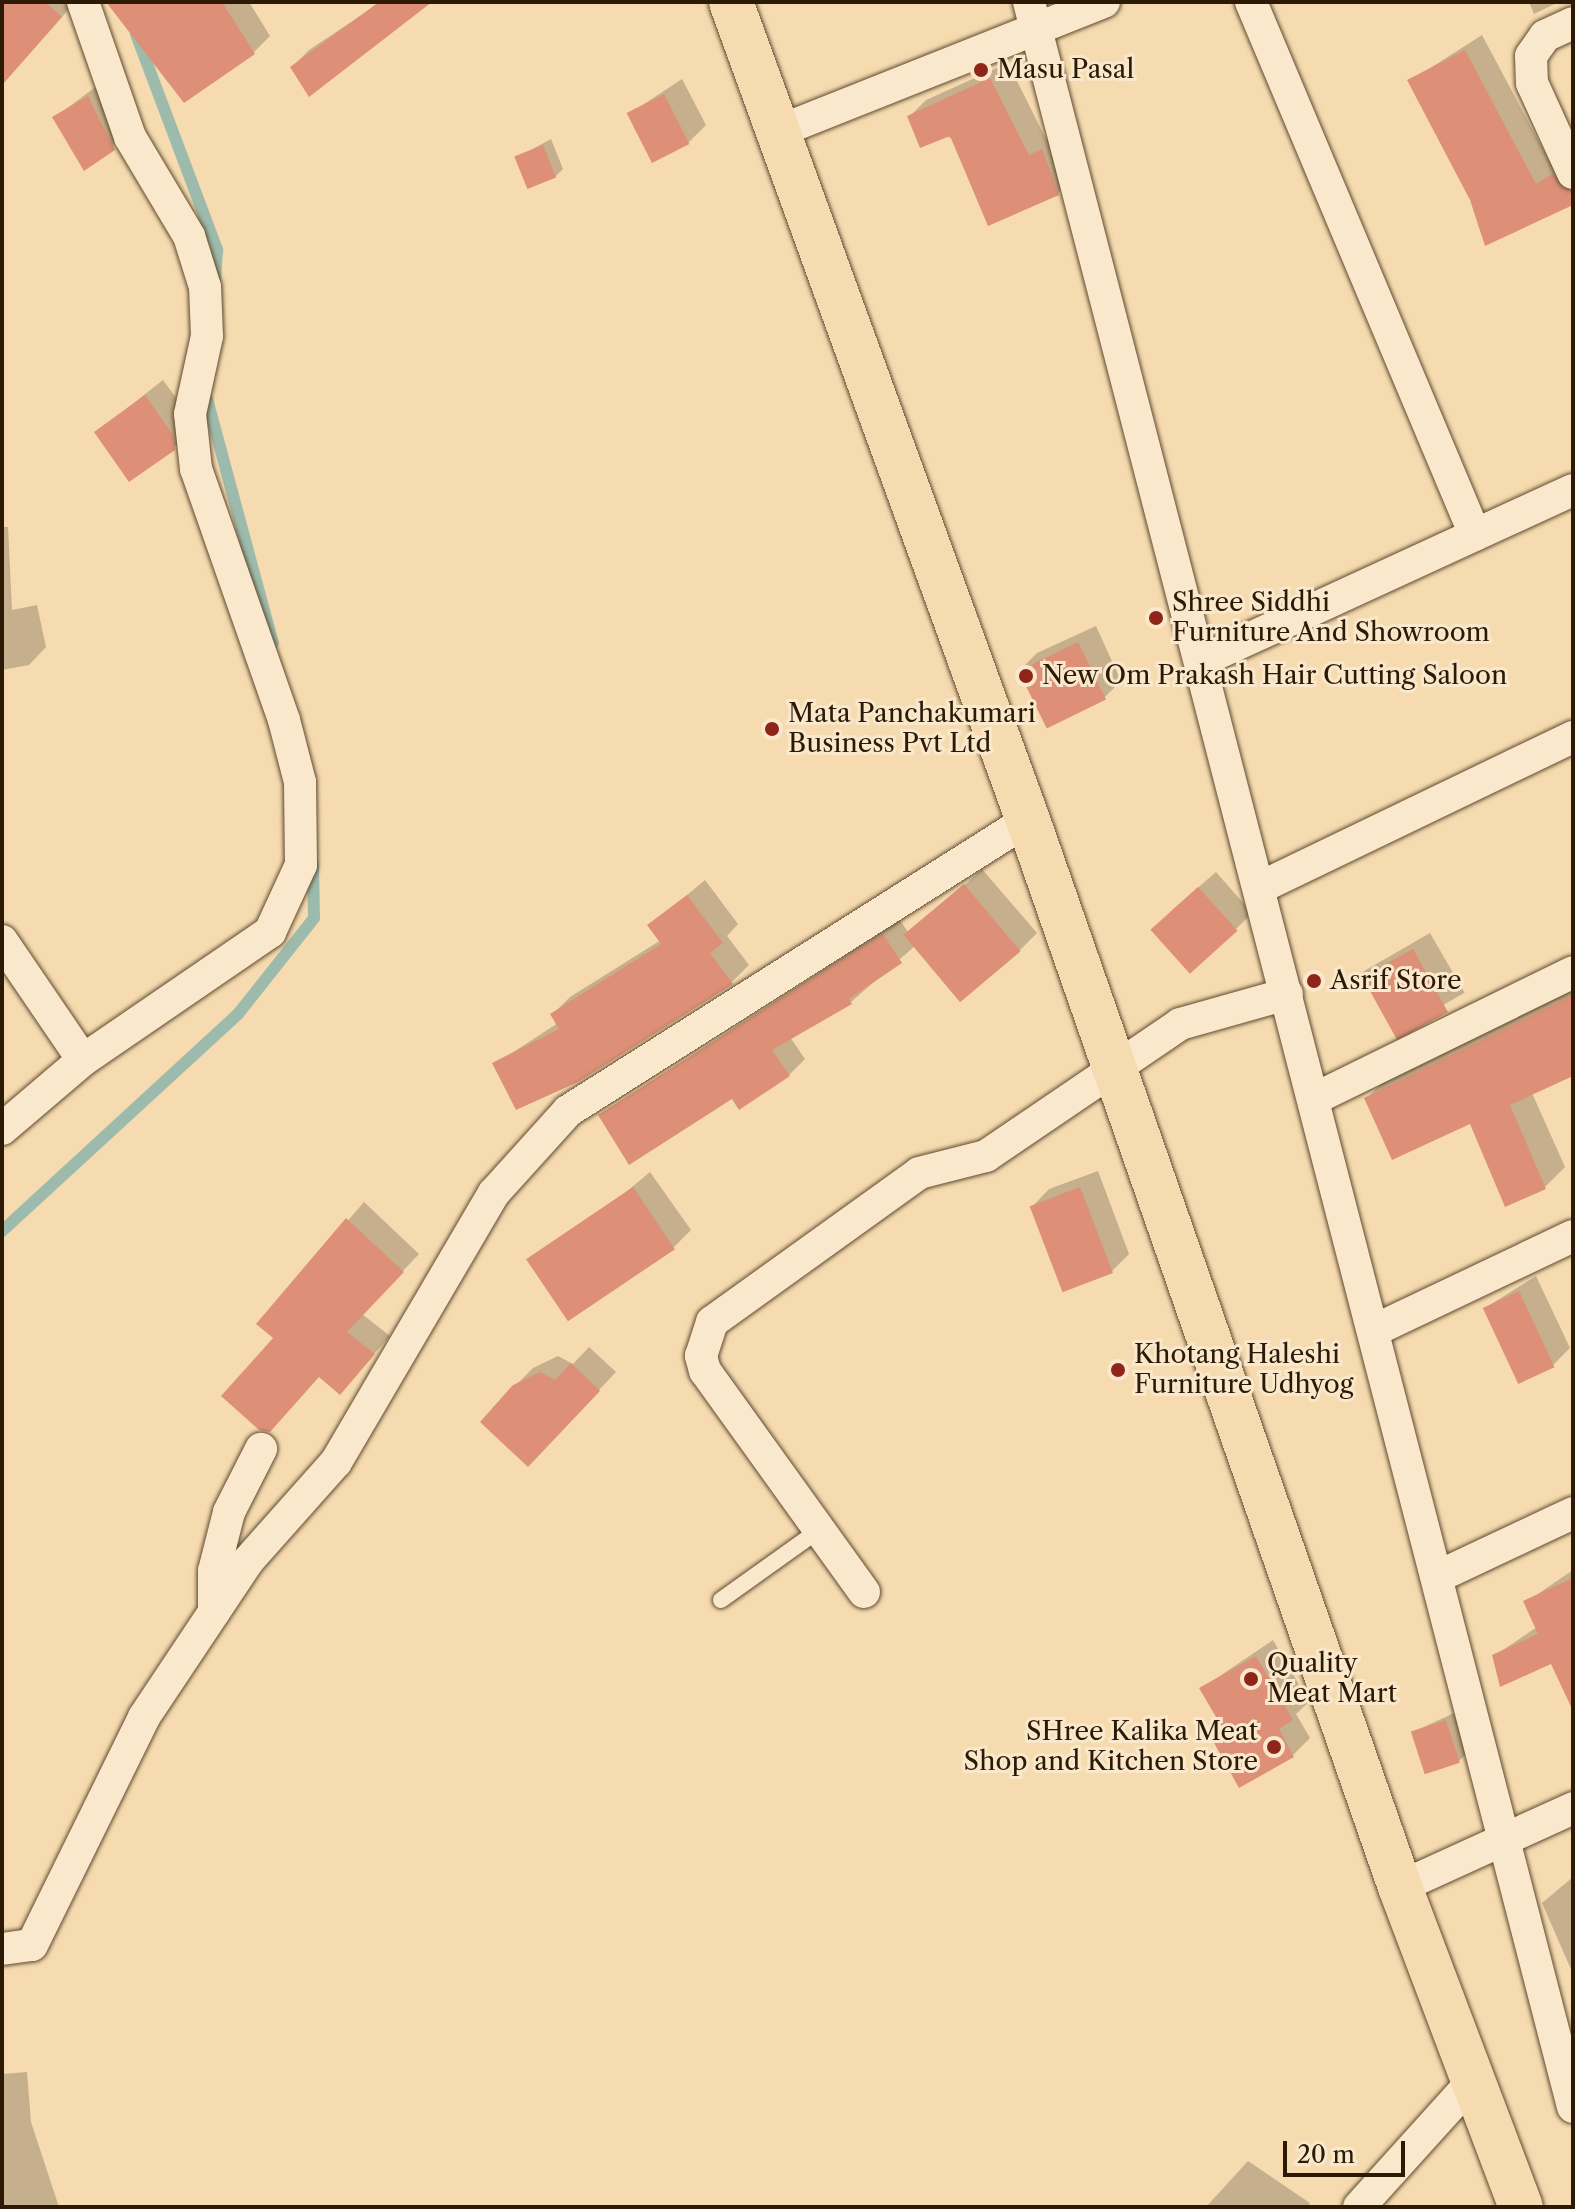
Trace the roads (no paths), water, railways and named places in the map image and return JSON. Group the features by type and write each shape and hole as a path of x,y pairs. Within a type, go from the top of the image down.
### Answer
{"main road":[{"path":"731,2 1028,820 1400,1887 1521,2207"}],"street":[{"path":"2,1129 83,1060 270,932 292,898 304,823 284,720 196,469 190,414 207,336 205,287 189,236 130,137 83,2"},
{"path":"777,132 1033,17 1104,2"},
{"path":"1251,2 1475,535"},
{"path":"1033,17 1263,886 1287,994 1573,2107"},
{"path":"1573,23 1545,36 1531,56 1532,83 1573,173"},
{"path":"1203,660 1573,490"},
{"path":"1263,886 1573,737"},
{"path":"2,1949 32,1945 104,1791 214,1612 248,1561 336,1462 494,1193 568,1111 1028,820"},
{"path":"2,941 83,1060"},
{"path":"1314,1099 1573,972"},
{"path":"864,1592 705,1371 701,1356 712,1322 919,1173 986,1156 1113,1065 1180,1024 1287,994"},
{"path":"1375,1330 1573,1236"},
{"path":"214,1612 214,1571 229,1512 261,1449"},
{"path":"1437,1577 1573,1513"},
{"path":"1400,1887 1573,1808"},
{"path":"1359,2207 1472,2082"}],"lane":[{"path":"721,1600 819,1530"}],"waterway":[{"path":"136,34 217,250 215,281"},
{"path":"207,399 273,643"},
{"path":"2,1231 238,1014 314,918 313,864"}],"place":[{"name":"Masu Pasal","path":"981,70"},
{"name":"Shree Siddhi Furniture And Showroom","path":"1156,618"},
{"name":"New Om Prakash Hair Cutting Saloon","path":"1026,676"},
{"name":"Mata Panchakumari Business Pvt Ltd","path":"772,729"},
{"name":"Asrif Store","path":"1314,981"},
{"name":"Khotang Haleshi Furniture Udhyog","path":"1118,1370"},
{"name":"Quality Meat Mart","path":"1251,1679"},
{"name":"SHree Kalika Meat Shop and Kitchen Store","path":"1274,1747"}]}
